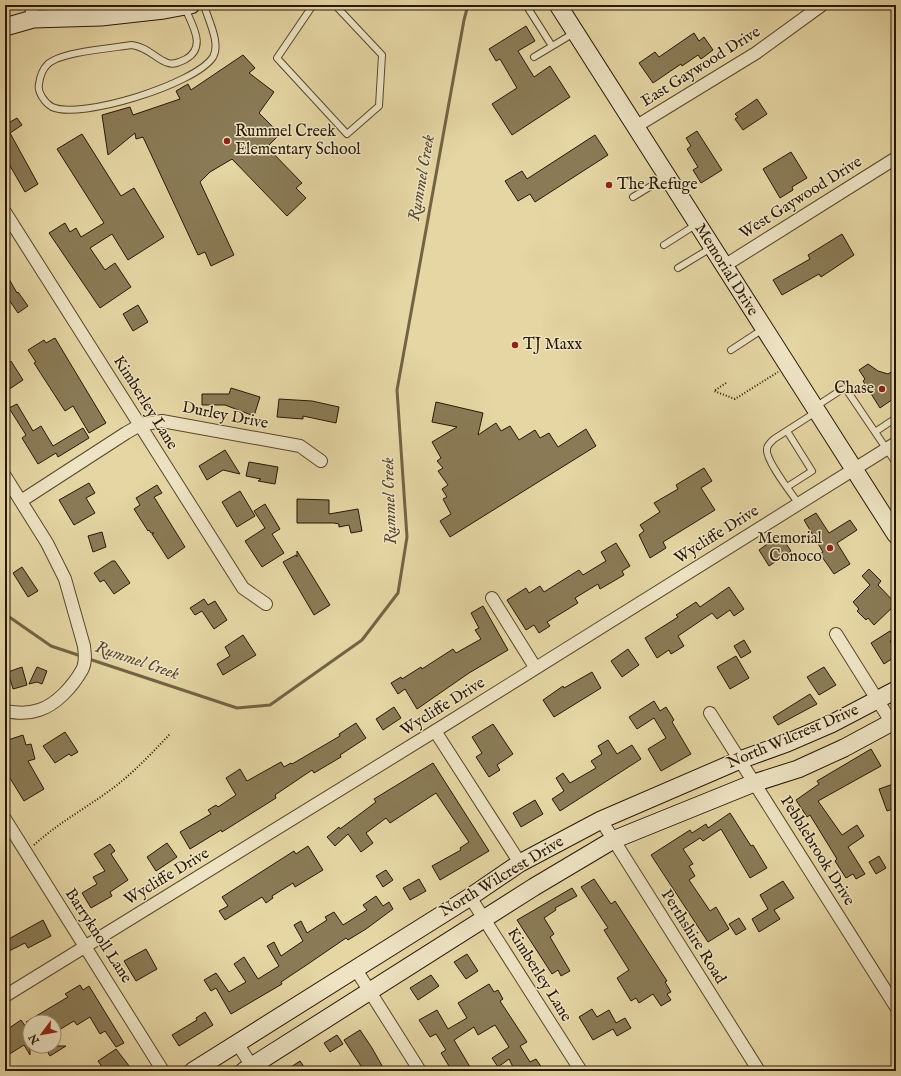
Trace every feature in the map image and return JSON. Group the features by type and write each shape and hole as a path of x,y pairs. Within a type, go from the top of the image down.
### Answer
{"main road":[{"name":"Memorial Drive","path":"558,5 853,470 895,531"},
{"path":"5,26 32,12 101,17 188,6"},
{"name":"North Wilcrest Drive","path":"193,1071 470,897 520,863 601,820 740,760 787,743 896,690"},
{"name":"North Wilcrest Drive","path":"250,1069 369,991 613,840 754,783 798,769 895,724"}],"street":[{"name":"East Gaywood Drive","path":"635,127 756,53 822,5"},
{"name":"West Gaywood Drive","path":"724,266 896,158"},
{"name":"Kimberley Lane","path":"5,212 244,588 266,604"},
{"name":"Durley Drive","path":"21,501 140,425 162,420 300,446 321,460"},
{"name":"Wycliffe Drive","path":"5,996 891,446"},
{"path":"5,476 47,543 65,579 84,646 85,657 82,670 58,699 40,710 19,714 5,711"},
{"path":"492,598 535,667"},
{"path":"836,634 895,724"},
{"name":"Pebblebrook Drive","path":"710,713 896,1007"},
{"path":"434,731 520,863"},
{"name":"Barryknoll Lane","path":"5,819 163,1071"},
{"name":"Perthshire Road","path":"601,820 759,1071"},
{"name":"Kimberley Lane","path":"470,897 581,1071"},
{"path":"355,968 420,1071"},
{"path":"237,1043 250,1069"}],"lane":[{"path":"188,6 198,39 197,49 186,59 176,64 167,63 141,47 132,45 70,55 56,59 47,64 41,75 38,87 42,98 51,106 65,110 109,105 140,97 160,89 202,67 212,57 217,46 204,5"},
{"path":"312,5 277,58 347,134 379,106 382,56 336,5"},
{"path":"526,5 552,46"},
{"path":"534,58 575,32"},
{"path":"633,197 666,176"},
{"path":"664,245 697,224"},
{"path":"678,268 712,247"},
{"path":"730,350 764,329"},
{"path":"798,504 771,461 767,449 769,444 815,410 836,392 844,389 848,392 875,432 891,446 896,463"},
{"path":"875,432 896,418"},
{"path":"786,431 812,471 787,487"}],"path":[{"path":"726,382 714,390 735,400 787,366"},
{"path":"26,853 49,832 116,785 143,763 170,734"}],"building":[{"path":"526,26 535,41 518,51 534,77 550,66 570,97 512,135 492,104 517,88 500,59 496,61 489,49"},
{"path":"694,33 699,41 704,37 713,50 701,59 698,55 682,66 681,64 653,83 639,63 655,52 659,57"},
{"path":"243,55 255,68 249,73 274,92 259,113 280,134 267,147 302,183 296,188 306,198 287,216 232,159 210,172 200,182 234,255 211,266 205,252 198,255 143,137 136,139 135,133 108,155 102,115 130,107 133,115 180,99 176,91 188,84 191,90"},
{"path":"757,99 767,114 743,130 735,119 738,117 735,114"},
{"path":"17,118 22,125 10,133 38,184 25,192 5,157 5,125"},
{"path":"697,131 722,170 701,183 693,170 698,167 687,149 691,146 686,138"},
{"path":"82,134 121,196 134,188 164,237 128,260 112,234 90,248 105,270 115,263 131,287 100,308 49,233 65,223 70,232 76,228 81,237 104,223 57,149"},
{"path":"595,135 608,155 535,202 530,194 518,201 505,181 522,171 527,179"},
{"path":"791,152 807,178 792,187 793,190 780,198 763,169"},
{"path":"842,234 854,255 821,277 819,274 782,295 773,280 810,259 808,255"},
{"path":"5,272 17,293 18,292 28,306 18,313 5,294"},
{"path":"138,305 148,322 133,331 123,314"},
{"path":"55,338 106,423 89,433 73,406 65,411 34,363 36,362 28,350 44,340 46,343"},
{"path":"11,361 23,380 8,390 5,385 5,365"},
{"name":"Chase","path":"868,364 878,371 888,374 891,372 896,380 896,397 880,408 863,381 865,379 859,370"},
{"path":"231,388 260,397 254,416 225,405 202,405 202,394 229,394"},
{"path":"279,399 312,401 339,407 336,423 303,416 303,419 277,417"},
{"path":"436,402 483,413 478,435 496,423 501,431 510,426 519,440 535,430 540,438 549,433 558,447 586,429 596,446 450,537 440,521 451,514 443,499 447,497 442,489 448,485 438,471 443,468 437,461 441,458 432,442 457,427 432,422"},
{"path":"17,404 33,431 41,426 53,446 83,428 89,438 58,457 56,453 38,464 22,438 26,435 9,408"},
{"path":"225,450 240,474 223,470 207,480 199,466"},
{"path":"249,462 278,467 275,484 258,481 261,479 246,476"},
{"path":"704,468 712,481 701,488 715,510 663,542 666,548 650,558 639,535 644,531 640,525 660,512 654,503 678,489 676,485"},
{"path":"89,483 95,493 86,498 95,513 74,525 59,500"},
{"path":"157,485 162,493 154,497 185,547 168,559 152,534 154,533 151,533 149,530 148,531 134,509 140,505 136,498"},
{"path":"240,491 255,516 237,527 222,502"},
{"path":"297,499 329,500 329,514 358,509 362,531 351,533 349,525 339,527 339,524 334,523 297,523"},
{"path":"265,504 280,529 272,534 284,553 262,567 245,541 265,528 254,511"},
{"name":"Memorial Conoco","path":"816,513 829,533 850,520 857,530 837,543 850,564 834,574 820,554 823,552 804,520"},
{"path":"102,532 106,547 93,552 88,536"},
{"path":"780,535 791,551 769,566 759,550"},
{"path":"616,543 630,566 622,571 624,575 600,589 598,584 575,598 578,603 547,622 550,626 539,633 534,625 526,630 507,600 526,588 529,593 540,586 544,592 579,570 583,575 606,561 601,552"},
{"path":"297,551 330,605 314,615 283,562 296,555 297,557"},
{"path":"112,561 115,561 130,583 114,594 104,580 100,582 94,573"},
{"path":"22,567 38,591 28,597 13,573"},
{"path":"869,569 881,581 878,585 896,604 874,625 868,618 866,620 857,611 859,609 853,602 870,585 862,576"},
{"path":"729,587 744,609 734,616 730,610 717,619 712,613 678,636 684,646 671,654 669,650 657,658 645,638 678,617 676,615 696,602 700,607"},
{"path":"204,599 208,605 215,601 227,620 214,629 202,611 195,615 190,608"},
{"path":"483,606 508,650 469,673 417,709 405,689 398,694 391,683 401,677 402,679 421,667 422,669 453,649 456,653 481,639 475,630 479,628 471,613"},
{"path":"890,631 894,638 890,641 896,650 896,656 884,664 871,643"},
{"path":"243,635 256,655 223,675 217,664 230,656 225,647"},
{"path":"744,640 751,652 741,658 734,646"},
{"path":"628,649 639,665 622,677 611,661"},
{"path":"736,656 749,678 730,689 717,667"},
{"path":"22,667 27,685 13,689 8,672"},
{"path":"37,667 47,671 42,684 37,682 29,684"},
{"path":"824,667 836,685 819,695 807,677"},
{"path":"592,672 601,688 554,717 543,700 563,686 564,688"},
{"path":"810,694 817,704 778,725 773,717"},
{"path":"654,701 660,711 666,707 674,720 672,722 691,754 661,771 648,749 666,738 654,718 637,729 629,717"},
{"path":"394,707 401,718 383,730 376,719"},
{"path":"356,723 366,738 340,755 341,757 314,773 312,770 275,795 276,798 222,832 221,830 190,849 180,832 211,814 208,810 216,805 218,807 236,795 226,778 240,769 247,781 281,762 284,767 291,763 292,764 340,736 339,734"},
{"path":"493,724 513,754 497,765 500,770 489,777 476,757 482,753 472,737"},
{"path":"65,732 78,752 71,756 69,754 55,763 43,746"},
{"path":"23,735 26,745 31,744 35,759 28,761 44,789 24,801 8,775 10,774 5,756 5,741"},
{"path":"608,740 617,754 632,745 641,759 560,811 552,799 564,791 556,778 563,773 570,783 596,768 591,761 602,754 598,746"},
{"path":"871,749 881,766 818,801 842,835 857,825 864,836 848,847 865,874 856,879 853,874 846,878 835,861 837,859 810,815 807,817 796,800 819,784 817,781"},
{"path":"433,763 489,851 440,880 432,866 461,850 460,848 469,842 436,793 390,823 386,818 366,833 373,843 361,852 348,834 335,846 327,837 376,802 374,799"},
{"path":"896,783 896,808 887,811 879,789"},
{"path":"535,800 543,814 521,827 513,813"},
{"path":"730,813 751,846 753,845 767,868 750,878 721,829 703,841 700,838 683,849 693,864 689,866 695,876 689,880 710,911 716,907 729,929 708,942 651,855 690,830 692,833 706,824 708,828"},
{"path":"167,843 177,857 156,871 147,857"},
{"path":"110,844 115,851 111,854 128,880 110,892 112,896 91,908 82,893 97,884 93,877 105,871 94,854"},
{"path":"308,846 323,870 295,887 293,883 272,896 273,898 266,903 262,897 225,920 219,911 228,906 222,897 294,851 296,854"},
{"path":"879,856 886,868 876,874 869,862"},
{"path":"386,870 393,880 383,887 376,876"},
{"path":"419,879 426,891 410,900 403,888"},
{"path":"594,879 611,904 615,901 667,981 665,982 671,992 667,994 671,1000 661,1006 653,994 639,1003 636,998 631,1001 617,978 629,970 604,930 608,928 581,887"},
{"path":"783,881 794,898 774,910 780,919 759,932 752,919 768,909 760,895"},
{"path":"572,888 577,896 555,908 556,910 544,918 554,934 550,937 570,971 561,976 558,970 552,974 517,920"},
{"path":"376,896 383,906 389,902 393,909 366,929 348,940 346,938 281,982 282,984 231,1014 216,988 211,991 204,980 216,973 229,992 246,982 234,964 244,957 258,979 279,966 267,946 274,942 281,956 303,941 294,925 301,921 307,933 327,920 325,917 334,912 343,925 367,910 363,905"},
{"path":"739,918 746,929 736,935 729,924"},
{"path":"43,920 51,936 28,948 25,943 5,953 5,941"},
{"path":"146,949 157,969 136,981 124,961"},
{"path":"467,954 478,971 466,979 454,962"},
{"path":"431,975 439,986 418,1000 410,988"},
{"path":"489,984 494,992 498,990 503,999 500,1001 527,1042 520,1046 530,1062 536,1059 544,1071 515,1071 509,1059 498,1067 492,1058 509,1047 495,1025 478,1035 474,1027 454,1040 470,1067 464,1071 452,1071 441,1053 446,1050 436,1034 430,1037 419,1020 437,1010 448,1029 467,1018 458,1003"},
{"path":"80,985 83,990 89,986 124,1043 116,1047 105,1031 100,1034 90,1017 77,1025 74,1021 62,1028 62,1014 39,1014 68,997 65,994"},
{"path":"592,1009 597,1017 609,1010 616,1023 625,1018 631,1028 617,1036 613,1029 593,1040 579,1017"},
{"path":"205,1012 213,1025 179,1046 172,1035 197,1020 196,1018"},
{"path":"21,1020 22,1021 22,1046 8,1055 5,1050 5,1031"},
{"path":"360,1030 385,1071 353,1071 361,1066 344,1040"},
{"path":"337,1035 343,1044 330,1052 324,1043"},
{"path":"116,1049 133,1071 105,1071 98,1061"},
{"path":"300,1061 307,1071 285,1071"}],"waterway":[{"name":"Rummel Creek","path":"89,659 237,708 270,705 362,640 398,593 407,537 397,390 464,20 468,5"},
{"name":"Rummel Creek","path":"5,614 51,646 81,656"}],"place":[{"name":"Rummel Creek Elementary School","path":"227,141"},
{"name":"The Refuge","path":"609,185"},
{"name":"TJ Maxx","path":"515,345"},
{"name":"Chase","path":"882,389"},
{"name":"Memorial Conoco","path":"830,548"}]}
